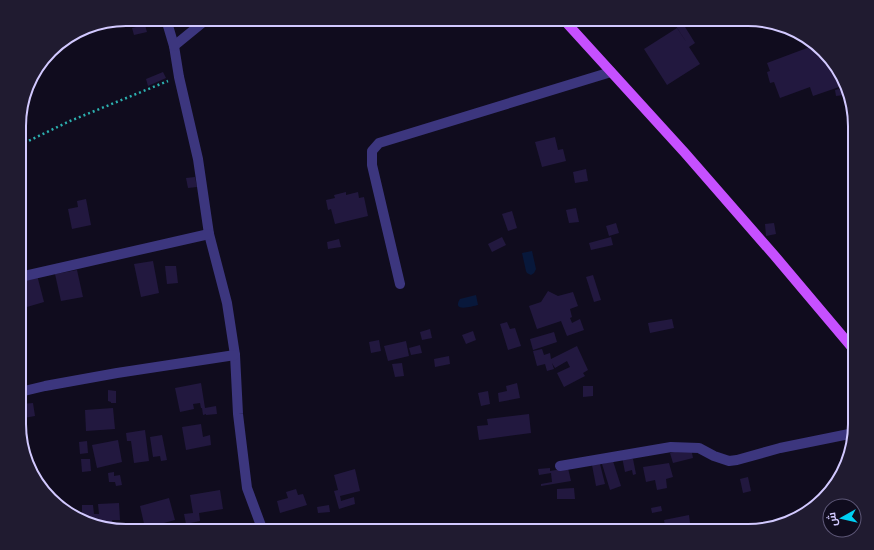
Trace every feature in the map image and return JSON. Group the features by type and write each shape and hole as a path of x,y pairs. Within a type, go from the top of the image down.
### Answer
{"main road":[{"path":"569,26 685,153 848,343"}],"street":[{"path":"168,26 174,46 178,77 198,158 209,234 227,303 235,355 238,414 248,488 261,524"},
{"path":"174,46 198,26"},
{"path":"400,284 372,165 372,151 379,143 610,72"},
{"path":"26,276 209,234"},
{"path":"26,391 235,355"},
{"path":"560,466 671,447 699,448 714,456 729,461 780,448 847,434"}],"path":[{"path":"26,142 70,121 178,77"}],"water":[{"path":"532,251 536,269 531,275 526,271 522,253"},
{"path":"476,295 478,305 464,308 458,306 460,299"}],"building":[{"path":"145,26 147,32 134,35 132,28"},
{"path":"676,26 684,26 695,43 689,47 700,64 667,85 644,49 677,28 687,43"},
{"path":"809,47 819,55 827,65 835,76 840,87 813,96 810,87 780,98 774,82 770,83 767,72 770,71 767,63"},
{"path":"163,72 166,78 148,86 146,79"},
{"path":"841,89 843,95 836,96 835,90"},
{"path":"555,137 558,150 563,149 566,161 542,167 535,142"},
{"path":"586,169 588,181 575,183 573,172"},
{"path":"195,177 197,187 188,188 186,178"},
{"path":"346,192 346,195 358,192 359,198 364,197 368,216 335,224 331,209 328,210 326,200 335,198 334,195"},
{"path":"86,199 91,225 72,229 68,209 78,207 77,201"},
{"path":"576,208 579,222 569,223 566,210"},
{"path":"512,211 517,228 508,231 502,214"},
{"path":"616,223 619,233 609,236 606,226"},
{"path":"774,223 776,234 766,236 765,224"},
{"path":"502,237 506,245 492,252 488,244"},
{"path":"611,237 613,245 591,250 589,243"},
{"path":"339,239 341,247 328,249 327,242"},
{"path":"153,261 159,293 141,297 134,264"},
{"path":"165,266 176,266 178,283 167,284"},
{"path":"77,270 83,297 61,301 55,274"},
{"path":"37,275 44,302 26,307 26,278"},
{"path":"593,275 601,300 594,302 586,277"},
{"path":"548,291 558,296 573,292 578,306 570,309 572,317 570,318 572,323 580,319 584,330 567,336 561,321 537,329 529,306 541,302"},
{"path":"672,319 674,328 650,333 648,323"},
{"path":"507,322 510,329 515,328 521,346 508,350 500,324"},
{"path":"430,329 432,338 422,340 420,332"},
{"path":"473,331 476,340 466,344 462,335"},
{"path":"554,332 557,342 533,350 530,339"},
{"path":"379,340 381,351 371,353 369,342"},
{"path":"406,341 409,356 388,361 384,346"},
{"path":"420,345 422,353 411,355 409,348"},
{"path":"577,346 588,370 583,373 585,376 564,387 557,373 570,367 567,361 555,368 552,363 554,369 547,371 545,364 537,366 533,351 542,349 544,355 550,353 551,359"},
{"path":"449,356 450,364 435,367 434,359"},
{"path":"402,363 404,376 395,377 392,364"},
{"path":"201,383 205,408 216,406 217,414 203,415 200,403 193,404 194,409 180,412 175,388"},
{"path":"517,383 520,398 499,402 498,393 507,391 506,386"},
{"path":"583,386 593,386 593,396 583,397"},
{"path":"108,390 116,391 116,403 111,403 108,401"},
{"path":"488,391 490,404 481,406 478,393"},
{"path":"33,403 35,416 26,418 26,404"},
{"path":"113,408 115,429 86,431 85,410"},
{"path":"529,414 531,433 479,440 477,426 488,425 487,419"},
{"path":"201,424 203,437 210,435 211,445 186,450 182,427"},
{"path":"145,430 149,461 134,463 131,441 127,441 126,433"},
{"path":"162,435 167,460 161,461 160,456 153,457 150,437"},
{"path":"118,440 122,462 97,468 92,445"},
{"path":"87,441 88,453 80,454 79,442"},
{"path":"691,448 693,458 673,463 670,453"},
{"path":"629,456 630,459 633,459 636,474 633,475 632,470 625,472 622,457"},
{"path":"81,459 90,459 91,471 82,472"},
{"path":"613,461 621,486 610,490 602,464"},
{"path":"669,463 673,477 666,479 667,488 657,490 655,480 646,482 643,467"},
{"path":"600,464 605,484 596,486 592,465"},
{"path":"550,468 550,471 568,468 571,481 541,486 541,484 552,482 551,473 539,475 538,469"},
{"path":"355,469 360,491 340,496 341,501 354,497 355,504 339,509 334,491 338,490 334,475"},
{"path":"114,472 114,476 120,475 122,485 116,486 115,482 109,482 108,473"},
{"path":"748,477 751,491 743,493 740,479"},
{"path":"574,488 575,499 557,499 557,489"},
{"path":"296,489 298,495 303,494 307,505 280,513 277,501 288,498 286,492"},
{"path":"220,490 223,509 199,513 200,521 186,524 184,514 193,513 190,495"},
{"path":"169,498 175,520 160,524 144,524 140,506"},
{"path":"119,503 120,520 112,520 112,523 106,522 82,514 82,505 93,505 94,514 99,514 98,504"},
{"path":"329,505 330,512 318,513 317,507"},
{"path":"661,506 662,511 652,513 651,508"},
{"path":"689,515 690,523 665,524 664,520"}]}
